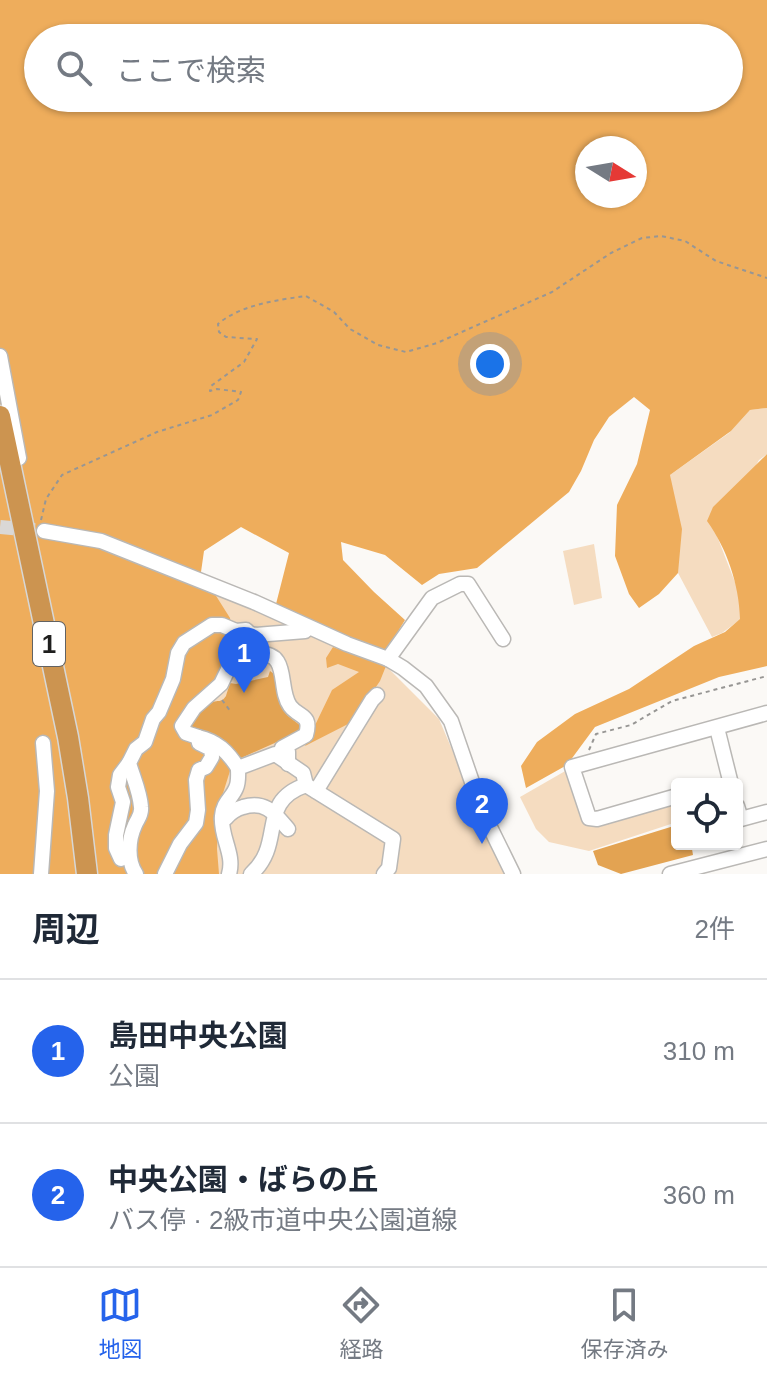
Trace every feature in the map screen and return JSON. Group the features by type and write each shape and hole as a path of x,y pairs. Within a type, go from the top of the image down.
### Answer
{"highway":[{"name":"1","path":"0,416 68,737 87,874"}],"street":[{"path":"0,356 23,481"},
{"path":"42,528 101,541 254,602 388,659 426,686 451,721 482,811 513,874"},
{"path":"388,659 432,598 460,584 468,584 503,639"},
{"path":"121,859 116,848 123,802 118,787 120,775 136,749 145,742 173,679 178,653 184,643 212,625 222,625 236,631 246,630 256,635 305,631"},
{"path":"229,874 232,862 222,819 229,797 236,790 238,768 223,748 186,733 182,726 194,708 217,689 250,634"},
{"path":"227,671 243,658 258,654 271,656 279,663 289,705 307,719 308,727 306,735 238,768"},
{"path":"251,874 263,862 279,802 289,793 311,788 377,695"},
{"path":"671,798 597,819 589,818 572,767 767,713"},
{"path":"717,728 724,778"},
{"path":"165,874 180,844 196,823 196,780 199,770 206,767 212,757 211,749 199,743 198,737"},
{"path":"41,874 47,791 43,743"},
{"path":"278,751 288,764 303,773 311,788 393,839 389,868 384,874"},
{"path":"129,763 141,813 133,827 130,847 130,866 136,874"},
{"path":"120,795 139,796"},
{"path":"222,819 238,808 257,805 267,807 288,829"},
{"path":"743,818 767,812"},
{"path":"673,874 767,849"}],"path":[{"path":"42,528 46,499 62,475 157,432 212,415 238,400 241,392 210,391 211,386 244,362 257,339 226,337 219,332 218,324 228,316 306,296 334,312 350,329 378,345 406,352 437,343 552,292 611,253 642,238 661,236 685,241 716,261 767,278"},
{"path":"586,763 596,734 631,725 672,701 767,676"},
{"path":"216,694 231,712"}],"shaded area":[{"path":"0,0 767,0 767,408 750,410 731,431 670,475 682,529 678,573 659,594 639,608 629,594 615,556 617,505 637,464 650,410 634,397 609,417 594,440 569,492 477,568 439,574 422,585 385,555 341,542 343,560 405,620 385,653 276,604 289,553 241,527 204,551 201,572 230,618 234,649 190,720 235,755 219,806 219,874 0,874"},
{"path":"767,408 767,454 759,460 717,536 740,595 741,619 712,637 677,571 670,475 729,433 750,410"},
{"path":"767,454 767,666 719,677 595,727 567,765 526,788 521,766 537,742 575,714 629,689 694,646 725,632 740,619 731,567 707,521 713,507"},
{"path":"594,544 602,598 574,605 563,551"},
{"path":"211,590 386,666 439,719 505,874 86,874"},
{"path":"333,647 386,666 380,681 352,722 305,746 332,690 359,672 338,664 327,668 326,658"},
{"path":"270,671 274,674 283,710 301,726 297,733 238,758 191,727 193,719 202,709 226,696 230,683 268,677"},
{"path":"567,770 593,824 671,801 671,824 589,851 549,842 536,829 520,797"},
{"path":"671,827 671,850 692,850 693,855 621,874 598,865 593,851"}],"tunnel":[{"path":"0,527 44,531"}],"place":[{"name":"島田中央公園","path":"244,693"},
{"name":"中央公園・ばらの丘","path":"482,844"}]}
